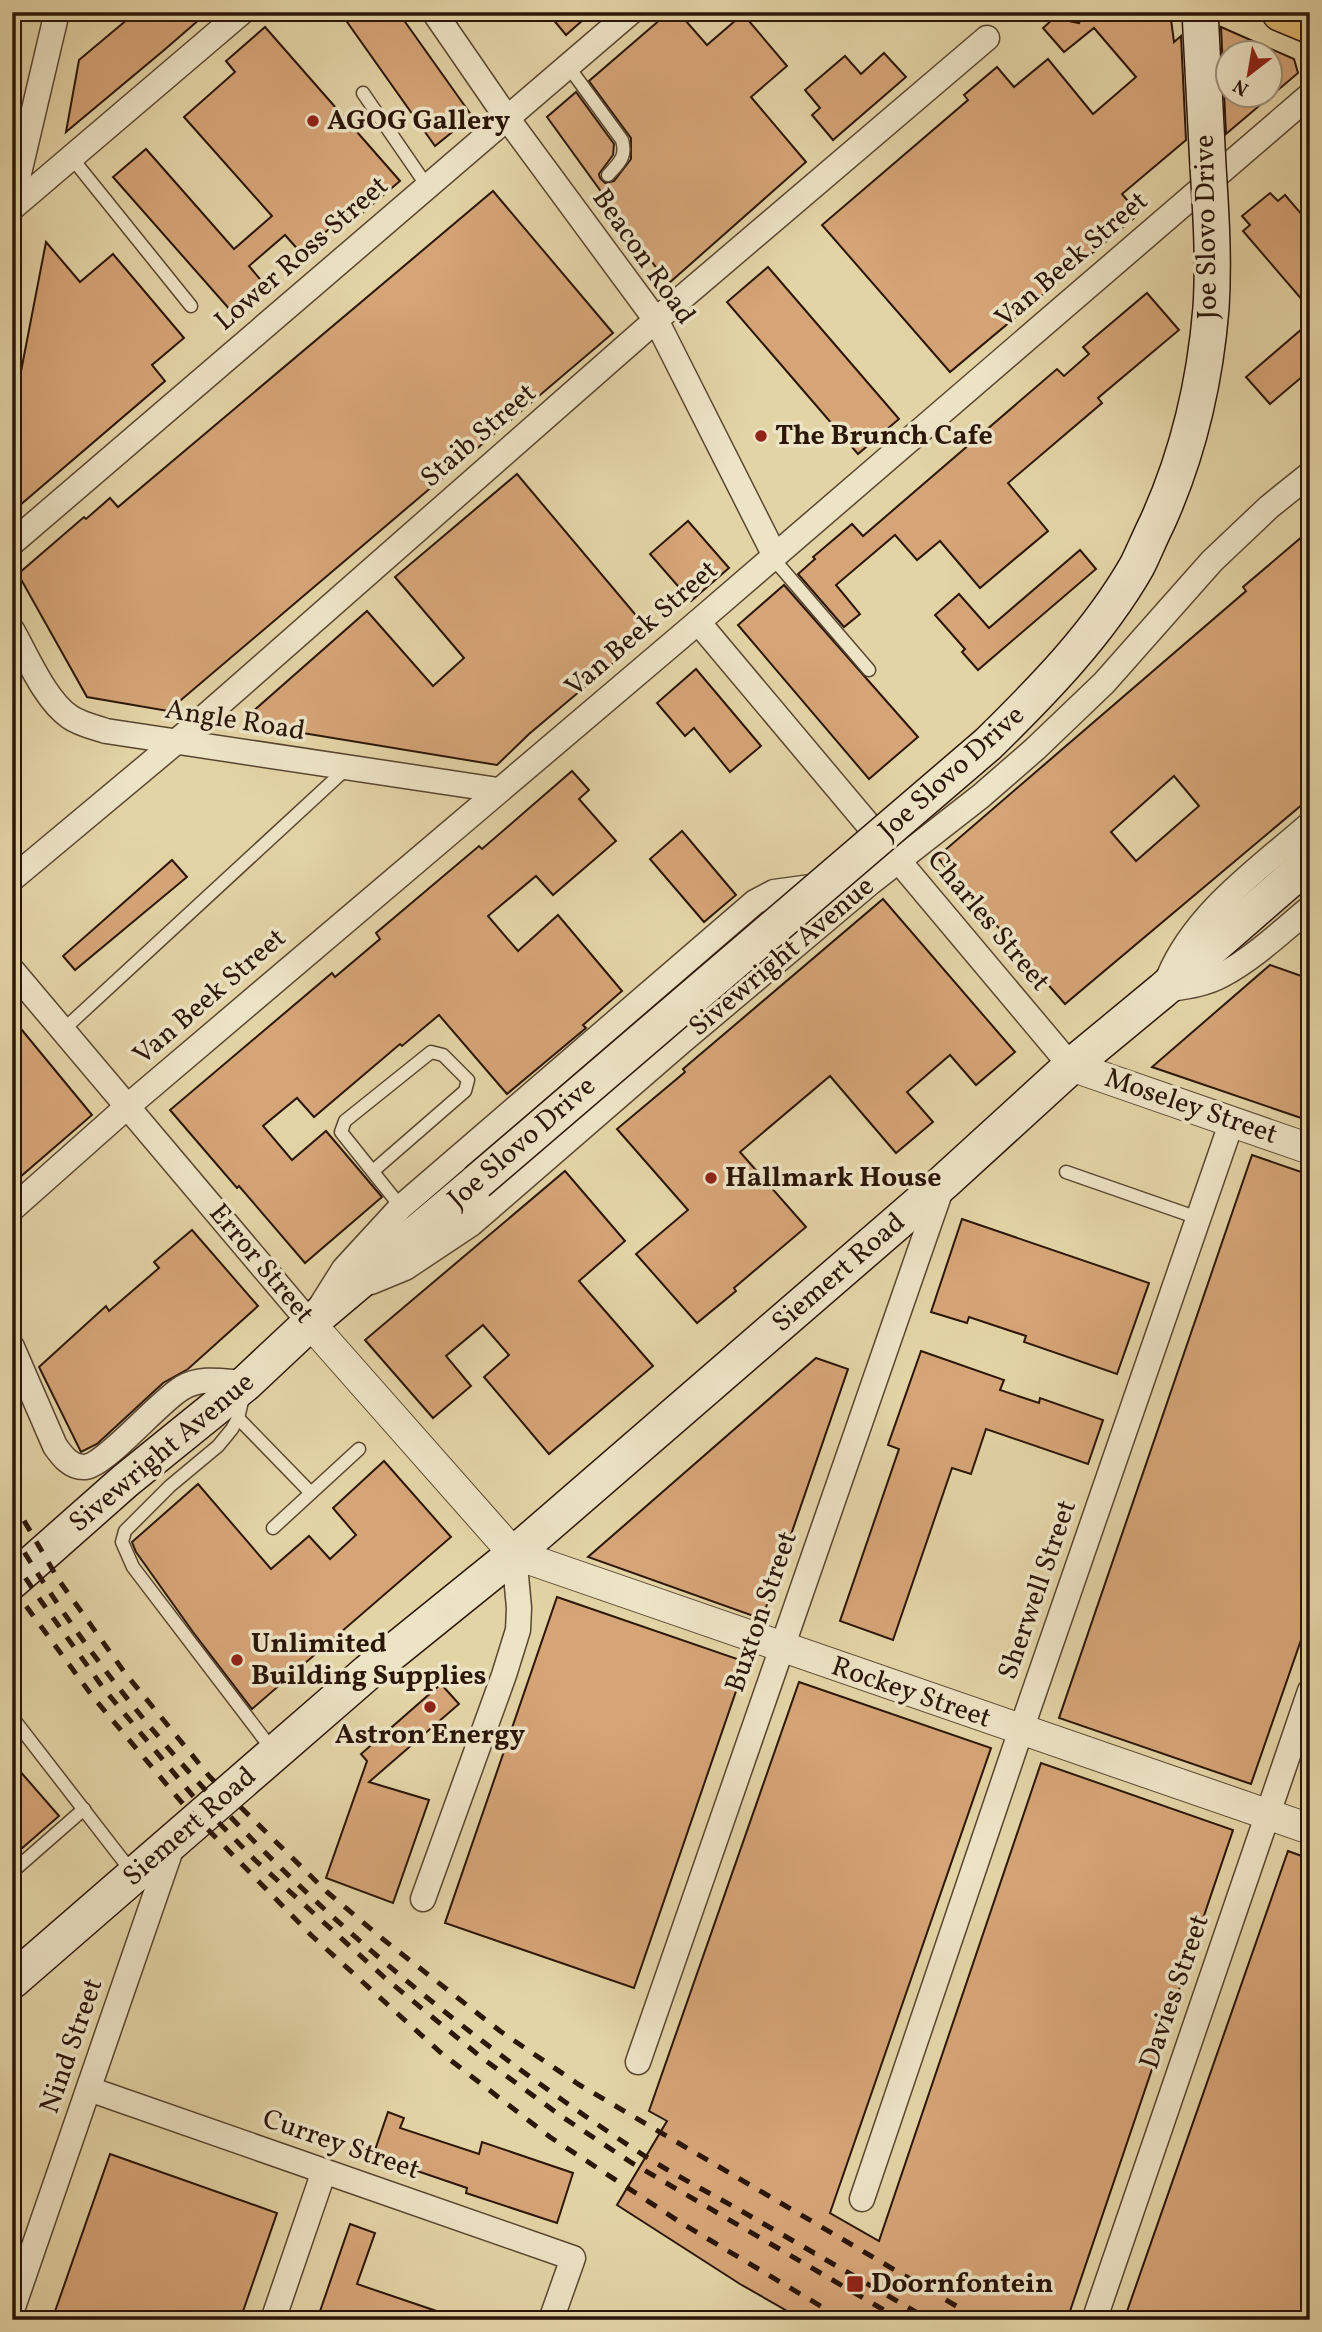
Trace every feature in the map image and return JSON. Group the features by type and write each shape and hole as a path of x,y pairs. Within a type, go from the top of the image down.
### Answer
{"main road":[{"name":"Joe Slovo Drive","path":"310,1323 988,744 1043,690 1107,611 1137,565 1179,469 1205,358 1211,308 1213,245 1200,12"},
{"path":"1281,12 1310,24"},
{"name":"Siemert Road","path":"12,1981 368,1672 514,1554 944,1182 1071,1066 1310,862"},
{"name":"Sivewright Avenue","path":"12,1581 125,1481 246,1383 310,1323"}],"street":[{"path":"12,206 57,12"},
{"path":"12,206 242,12"},
{"name":"Beacon Road","path":"434,12 507,117 656,320 773,555"},
{"name":"Lower Ross Street","path":"12,542 631,12"},
{"name":"Staib Street","path":"12,879 176,742 656,320 987,38"},
{"name":"Van Beek Street","path":"12,1209 128,1106 698,622 1310,95"},
{"name":"Sivewright Avenue","path":"350,1290 405,1268 471,1224 897,860 981,796 1104,683 1212,561 1269,507 1310,474"},
{"name":"Charles Street","path":"698,622 1071,1066"},
{"name":"Angle Road","path":"12,630 56,705 69,717 106,731 498,790"},
{"name":"Siemert Road","path":"1163,990 1174,963 1210,914 1310,824"},
{"path":"310,1323 344,1269 401,1207 755,902 784,890 871,882"},
{"path":"1163,990 1194,986 1222,975 1268,943 1310,908"},
{"name":"Error Street","path":"12,970 310,1323 514,1554"},
{"name":"Moseley Street","path":"1071,1066 1310,1149"},
{"name":"Sherwell Street","path":"862,2199 1232,1121"},
{"name":"Buxton Street","path":"638,2062 944,1182"},
{"path":"12,1347 55,1446 63,1457 79,1466 88,1467 104,1458 152,1412 183,1387 201,1380 246,1383"},
{"path":"423,1899 518,1630 519,1608 514,1554"},
{"name":"Rockey Street","path":"514,1554 1310,1829"},
{"name":"Davies Street","path":"1097,2312 1310,1691"},
{"name":"Nind Street","path":"12,2310 174,1840"},
{"name":"Currey Street","path":"89,2089 573,2258 551,2320"},
{"path":"273,2320 324,2171"}],"lane":[{"path":"568,66 622,140 623,158 608,175"},
{"path":"363,93 427,186"},
{"path":"71,158 191,306"},
{"path":"773,555 869,670"},
{"path":"63,1030 348,768"},
{"path":"373,1171 465,1091 468,1080 443,1055 431,1052 345,1121 341,1132 401,1207"},
{"path":"1066,1172 1198,1218"},
{"path":"246,1383 238,1418 232,1429 218,1446 170,1486 125,1531 122,1542 133,1567 274,1753"},
{"path":"238,1418 311,1493"},
{"path":"272,1528 359,1449"},
{"path":"12,1717 135,1875"},
{"path":"12,1872 84,1810"}],"building":[{"path":"208,12 66,132 79,60 135,13"},
{"path":"340,12 398,12 472,116 435,146"},
{"path":"547,12 592,12 566,35"},
{"path":"669,12 678,12 707,45 743,14 787,66 751,97 806,162 668,284 547,117 576,92 614,144 613,155 599,174 605,183 614,181 631,159 631,138 589,81"},
{"path":"1081,12 1170,12 1174,42 1181,36 1186,140 1122,194 1139,214 950,372 822,225 968,100 964,95 997,67 1014,87 1048,59 1093,114 1136,77 1094,28 1064,52 1043,28 1054,18 1079,23 1083,15"},
{"path":"265,27 400,181 361,214 355,207 301,253 285,235 249,266 264,284 232,312 113,177 146,149 234,249 272,216 184,117 235,72 226,61"},
{"path":"1221,27 1246,38 1222,38"},
{"path":"884,53 906,77 833,140 812,115 820,108 805,90 845,56 861,74"},
{"path":"1284,55 1294,59 1298,73 1284,85"},
{"path":"1225,108 1257,108 1226,134"},
{"path":"493,191 613,333 168,711 87,697 18,574 110,498 118,507"},
{"path":"1270,193 1278,201 1285,195 1310,224 1310,309 1243,231 1250,225 1242,216"},
{"path":"46,242 80,282 113,254 184,338 152,365 165,381 12,512 12,418"},
{"path":"768,267 899,419 858,454 727,302"},
{"path":"1147,293 1179,330 1098,398 1102,403 1008,483 1048,531 980,588 940,541 917,560 895,535 836,585 860,614 844,627 798,574 815,559 813,557 852,524 863,536 1057,369 1064,376 1089,354 1083,347"},
{"path":"1310,322 1310,370 1270,404 1246,377"},
{"path":"517,474 650,632 529,734 497,765 254,725 251,713 367,611 433,686 464,658 395,577"},
{"path":"688,521 729,568 691,601 650,554"},
{"path":"1310,530 1310,798 1065,1004 937,857 1246,591 1243,587","holes":["1174,776 1199,806 1136,861 1111,832"]},
{"path":"1080,550 1096,569 978,670 962,652 965,649 935,615 959,594 989,628"},
{"path":"784,585 918,737 869,779 738,625"},
{"path":"696,669 761,746 730,772 694,728 685,736 657,703"},
{"path":"572,771 589,790 579,799 616,841 553,895 536,876 488,916 518,951 558,915 622,991 583,1025 586,1028 507,1094 439,1015 402,1046 400,1044 314,1117 297,1098 263,1126 292,1160 326,1131 382,1197 305,1263 170,1110 332,973 335,977 380,939 376,933 479,846 482,849"},
{"path":"682,831 736,895 704,922 650,859"},
{"path":"172,860 187,877 75,970 63,956"},
{"path":"883,899 1015,1052 976,1085 950,1055 907,1092 933,1122 896,1153 830,1076 740,1152 806,1227 697,1323 636,1254 688,1210 617,1129 685,1072 683,1069"},
{"path":"1270,965 1310,979 1310,1121 1152,1067"},
{"path":"12,1018 92,1115 12,1184"},
{"path":"1252,1155 1310,1175 1310,1614 1251,1784 1059,1718"},
{"path":"565,1171 625,1241 579,1281 653,1366 549,1454 484,1377 509,1355 483,1325 446,1356 471,1386 433,1418 365,1340"},
{"path":"962,1219 1149,1283 1117,1374 1024,1342 1026,1336 969,1317 967,1323 931,1312"},
{"path":"192,1230 258,1306 188,1369 163,1383 97,1444 81,1452 39,1367 106,1306 109,1311 159,1268 154,1262"},
{"path":"921,1351 1004,1380 1000,1390 1039,1403 1040,1398 1103,1420 1088,1464 986,1429 971,1474 952,1468 893,1640 840,1621 899,1449 888,1445"},
{"path":"816,1358 848,1369 762,1619 588,1557"},
{"path":"384,1461 451,1537 252,1709 193,1632 136,1552 132,1542 198,1484 271,1569 309,1536 330,1559 356,1535 333,1508"},
{"path":"557,1597 746,1662 634,1988 445,1923"},
{"path":"799,1682 991,1748 830,2213 879,2241 1041,1763 1233,1830 1067,2320 803,2320 740,2284 617,2205 667,2121 649,2111"},
{"path":"441,1684 459,1704 369,1782 429,1800 393,1903 326,1878 367,1761 361,1754"},
{"path":"12,1762 59,1816 12,1857"},
{"path":"1288,1851 1310,1859 1310,2320 1124,2320"},
{"path":"388,2112 404,2118 400,2128 479,2154 482,2142 573,2173 557,2223 466,2193 467,2188 373,2156"},
{"path":"110,2154 277,2213 240,2320 52,2320"},
{"path":"350,2224 375,2233 357,2284 454,2317 453,2320 317,2320"}],"railway":[{"path":"12,1500 58,1579 125,1673 210,1777 327,1892 500,2031 578,2084 980,2320"},
{"path":"12,1532 72,1625 139,1713 212,1797 289,1876 371,1951 457,2022 637,2151 930,2320"},
{"path":"12,1558 104,1689 193,1796 255,1860 385,1978 482,2058 561,2116 632,2163 901,2320"},
{"path":"12,1587 93,1697 183,1804 312,1936 440,2052 550,2137 683,2224 844,2320"}],"place":[{"name":"AGOG Gallery","path":"313,121"},
{"name":"The Brunch Cafe","path":"761,436"},
{"name":"Hallmark House","path":"711,1178"},
{"name":"Unlimited Building Supplies","path":"237,1660"},
{"name":"Astron Energy","path":"430,1707"},
{"name":"Doornfontein","path":"855,2284"}]}
